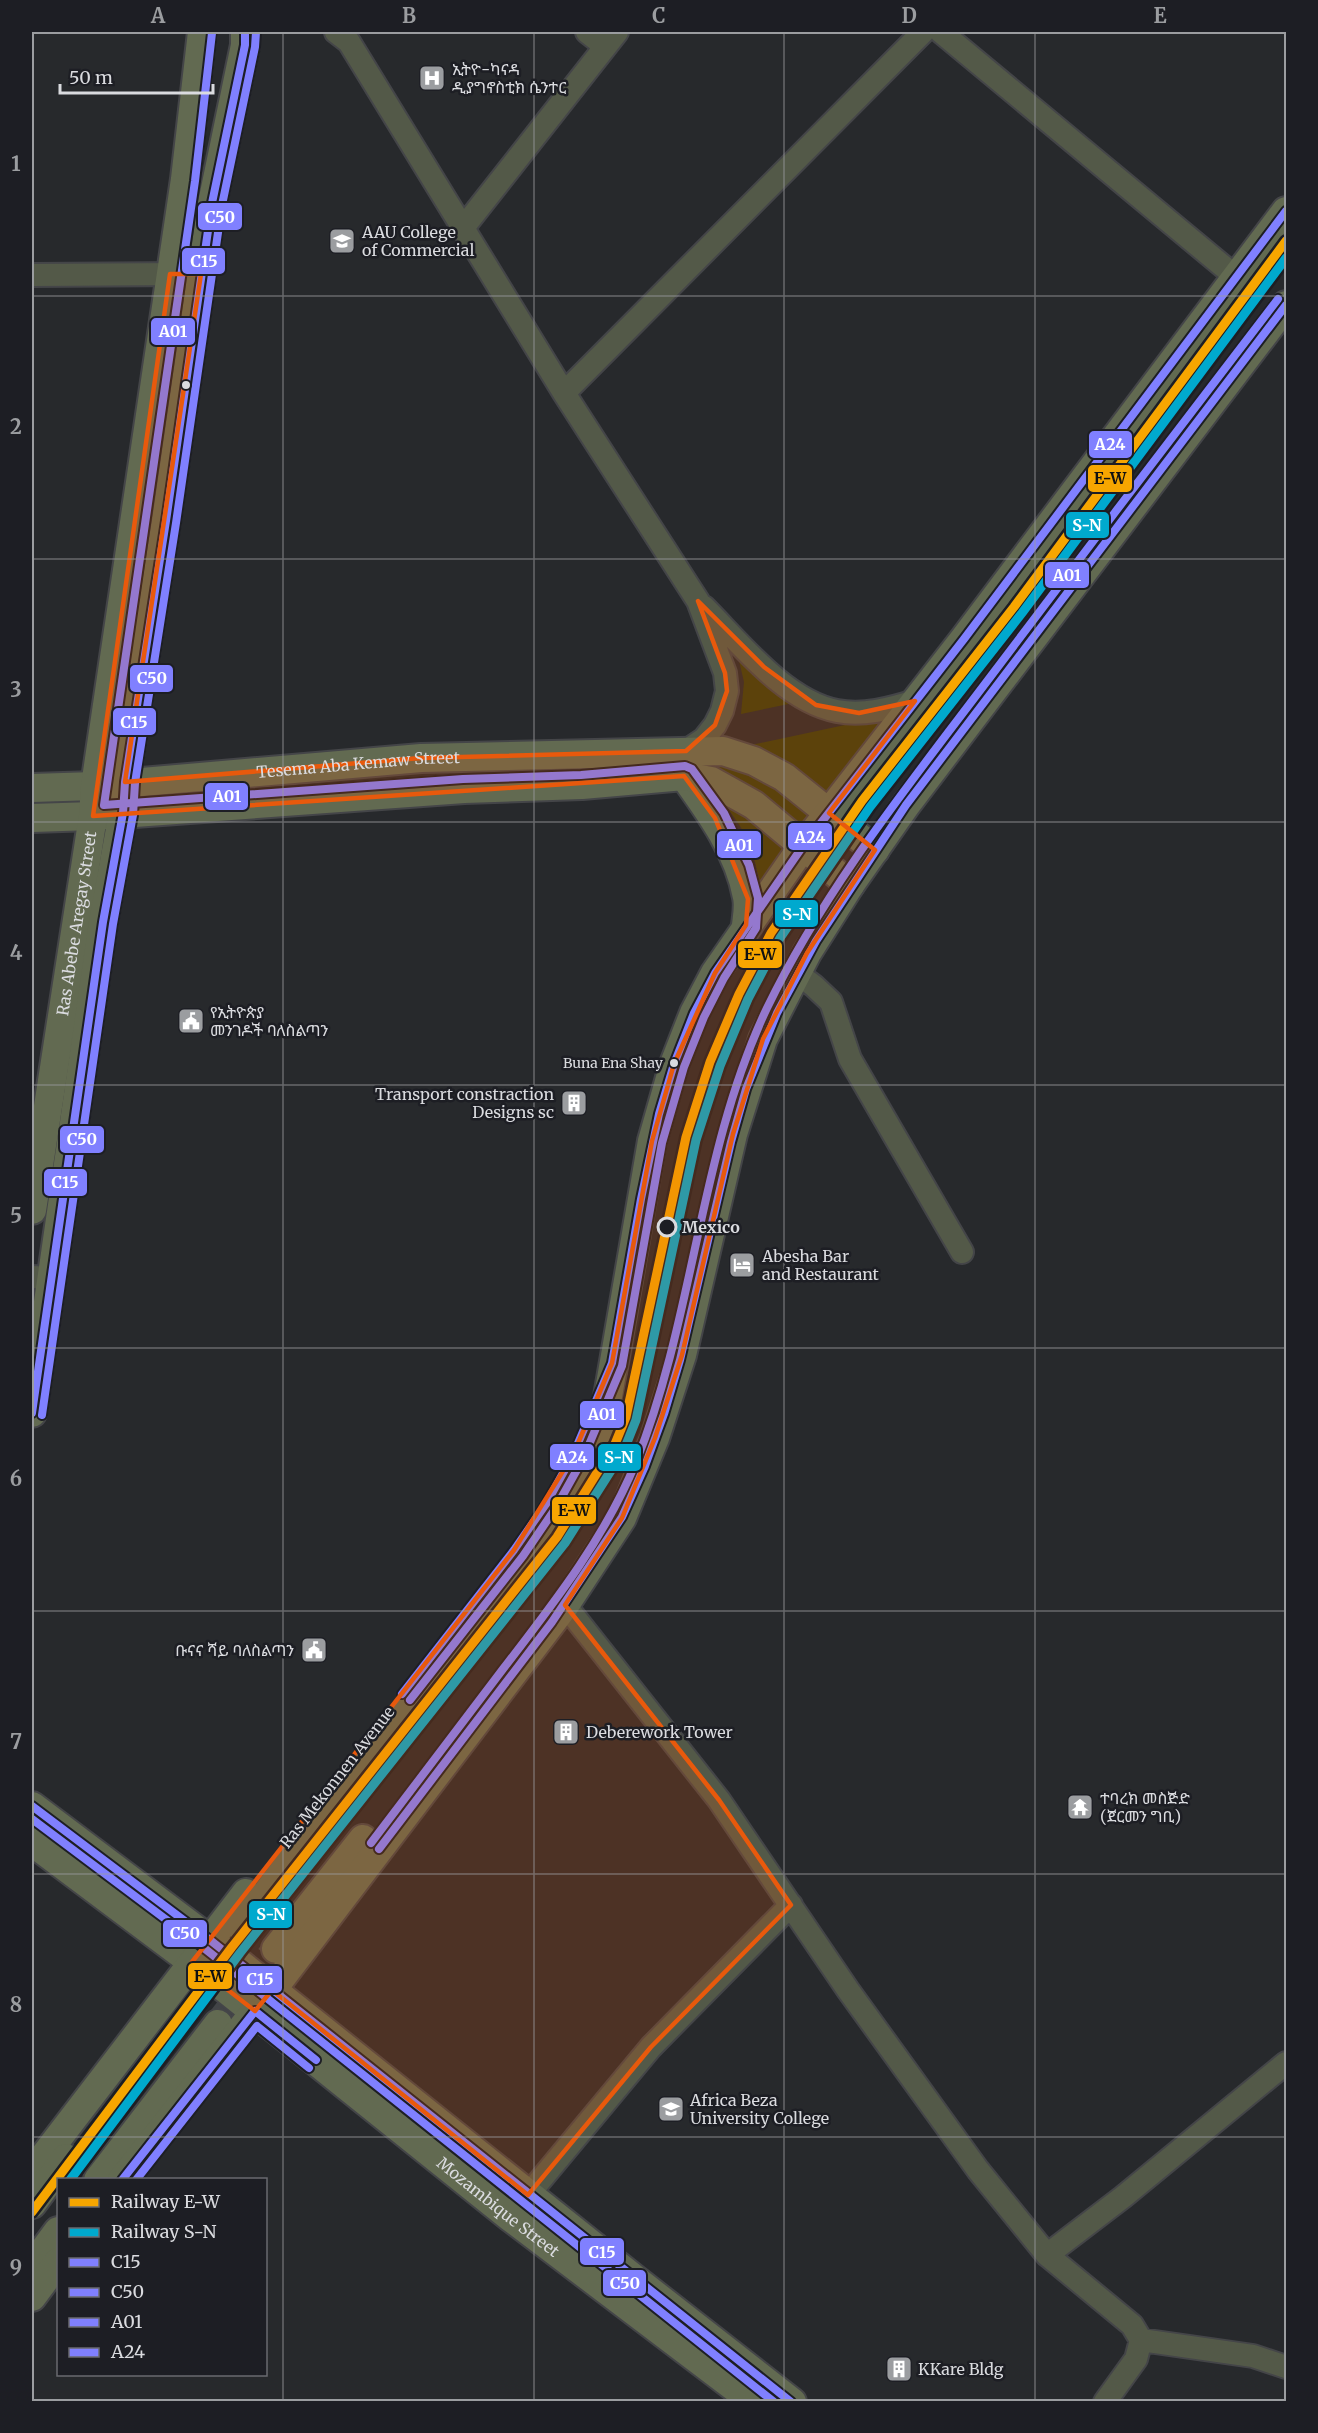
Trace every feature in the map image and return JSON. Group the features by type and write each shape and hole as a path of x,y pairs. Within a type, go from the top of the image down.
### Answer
{"main road":[{"name":"Ras Abebe Aregay Street","path":"32,1210 93,816 95,786 185,179 201,32"},
{"name":"Ras Abebe Aregay Street","path":"32,1413 42,1278 123,813 125,782 163,544 212,203 245,45 245,32"},
{"name":"Ras Mekonnen Avenue","path":"242,1927 358,1773 525,1562 562,1507 593,1447 606,1408 652,1141 674,1064 694,1013 715,973 746,925 803,846 964,639 1287,211"},
{"path":"124,2178 565,1605 622,1518 655,1438 682,1355 733,1134 763,1039 807,953 850,885 906,805 1287,305"},
{"path":"746,925 748,899 739,869 715,818 685,764 723,751 754,761 784,777 875,850"},
{"name":"Tesema Aba Kemaw Street","path":"32,788 95,786 421,758 685,764 754,805 850,885"},
{"name":"Tesema Aba Kemaw Street","path":"32,818 93,816 464,789 582,785 685,764"},
{"name":"Ras Mekonnen Avenue","path":"32,2172 514,1550 546,1504 573,1455 612,1363"},
{"path":"276,1950 398,1796 555,1588 626,1477 655,1438"},
{"path":"32,1806 201,1951 260,1998"},
{"path":"32,1842 201,1951"},
{"path":"32,2204 186,1998"},
{"name":"Mozambique Street","path":"260,1998 528,2194 792,2402"},
{"name":"Mozambique Street","path":"260,1998 510,2217 754,2402"},
{"path":"100,2178 218,2024"},
{"path":"32,2266 57,2232"},
{"path":"32,2297 57,2263"}],"street":[{"path":"463,228 611,39 587,32"},
{"path":"564,393 923,32"},
{"path":"941,32 1236,277"},
{"path":"347,35 564,393 698,601 764,667 816,705 838,711 859,713 891,709 915,701"},
{"path":"32,275 201,274"},
{"path":"685,764 715,725 722,711 727,691 725,673 698,601"},
{"path":"798,974 831,1002 850,1059 962,1252"},
{"path":"565,1605 719,1800 848,1990 978,2170 1047,2255 1132,2325 1141,2340 1136,2359 1105,2402"},
{"path":"528,2194 651,2046 790,1905"},
{"path":"1047,2255 1132,2191 1287,2063"},
{"path":"1141,2340 1253,2356 1287,2367"}],"highlighted area":[{"path":"170,274 201,274 125,782 421,758 686,751 715,725 727,691 725,673 698,601 764,667 816,705 859,713 915,701 829,813 875,850 807,953 763,1039 733,1134 682,1355 655,1438 622,1518 565,1605 719,1800 791,1905 651,2047 528,2195 272,1990 255,2011 192,1962 514,1550 573,1455 612,1363 652,1141 674,1064 715,973 746,925 748,899 715,818 684,776 93,816"}],"green space":[{"path":"737,652 803,701 741,714 744,682"},
{"path":"887,716 826,800 737,748"},
{"path":"699,760 734,761 774,780 813,815 801,829 764,796 737,778"},
{"path":"713,791 794,852 760,894 752,850 747,838"}],"tunnel":[{"path":"186,1998 241,1927"},
{"path":"218,2024 276,1949"}],"rail line":[{"name":"E-W","path":"58,2178 232,1947 557,1537 615,1444 626,1417 686,1137 710,1062 739,994 771,933 862,801 1014,607 1286,241"},
{"name":"S-N","path":"71,2178 240,1953 565,1543 624,1450 636,1420 696,1140 720,1066 748,999 780,938 870,807 1022,613 1286,258"},
{"name":"E-W","path":"32,2212 57,2179"}],"transit line":[{"name":"C15","path":"32,1413 103,922 123,813 125,782 212,203 245,45 245,32"},
{"name":"C50","path":"42,1415 113,924 133,815 135,783 176,523 222,205 255,47 256,32"},
{"name":"A01","path":"212,33 195,181 104,805 463,779 581,775 685,766 692,769 724,813 749,865 758,898 756,928 724,978 704,1017 684,1067 662,1143 622,1366 583,1459 555,1509 523,1556 410,1700"},
{"name":"A24","path":"402,1694 514,1550 546,1504 573,1455 612,1363 641,1199 659,1114 674,1064 694,1013 715,973 803,846 964,639 1286,211"},
{"name":"A01","path":"371,1843 577,1570 623,1490 636,1462 656,1406 672,1350 711,1176 744,1063 767,1008 815,920 900,796 1278,299"},
{"name":"A24","path":"379,1849 552,1622 622,1517 645,1466 680,1360 731,1142 746,1089 777,1013 816,941 906,805 1286,305"},
{"name":"C15","path":"32,1806 210,1940 791,2402"},
{"name":"C50","path":"32,1819 204,1948 774,2402"},
{"name":"C15","path":"124,2178 255,2011 316,2060"},
{"name":"C50","path":"138,2178 257,2026 309,2068"}],"place":[{"name":"ኢትዮ-ካናዳ ዲያግኖስቲክ ሴንተር","path":"432,78"},
{"name":"AAU College of Commercial","path":"342,241"},
{"name":"የኢትዮጵያ መንገዶች ባለስልጣን","path":"191,1021"},
{"name":"Buna Ena Shay","path":"674,1063"},
{"name":"Transport constraction Designs sc","path":"574,1103"},
{"name":"Mexico","path":"667,1227"},
{"name":"Abesha Bar and Restaurant","path":"742,1265"},
{"name":"ቡናና ሻይ ባለስልጣን","path":"314,1650"},
{"name":"Deberework Tower","path":"566,1732"},
{"name":"ተባረክ መስጅድ (ጀርመን ግቢ)","path":"1080,1807"},
{"name":"Africa Beza University College","path":"671,2109"},
{"name":"KKare Bldg","path":"899,2369"}]}
